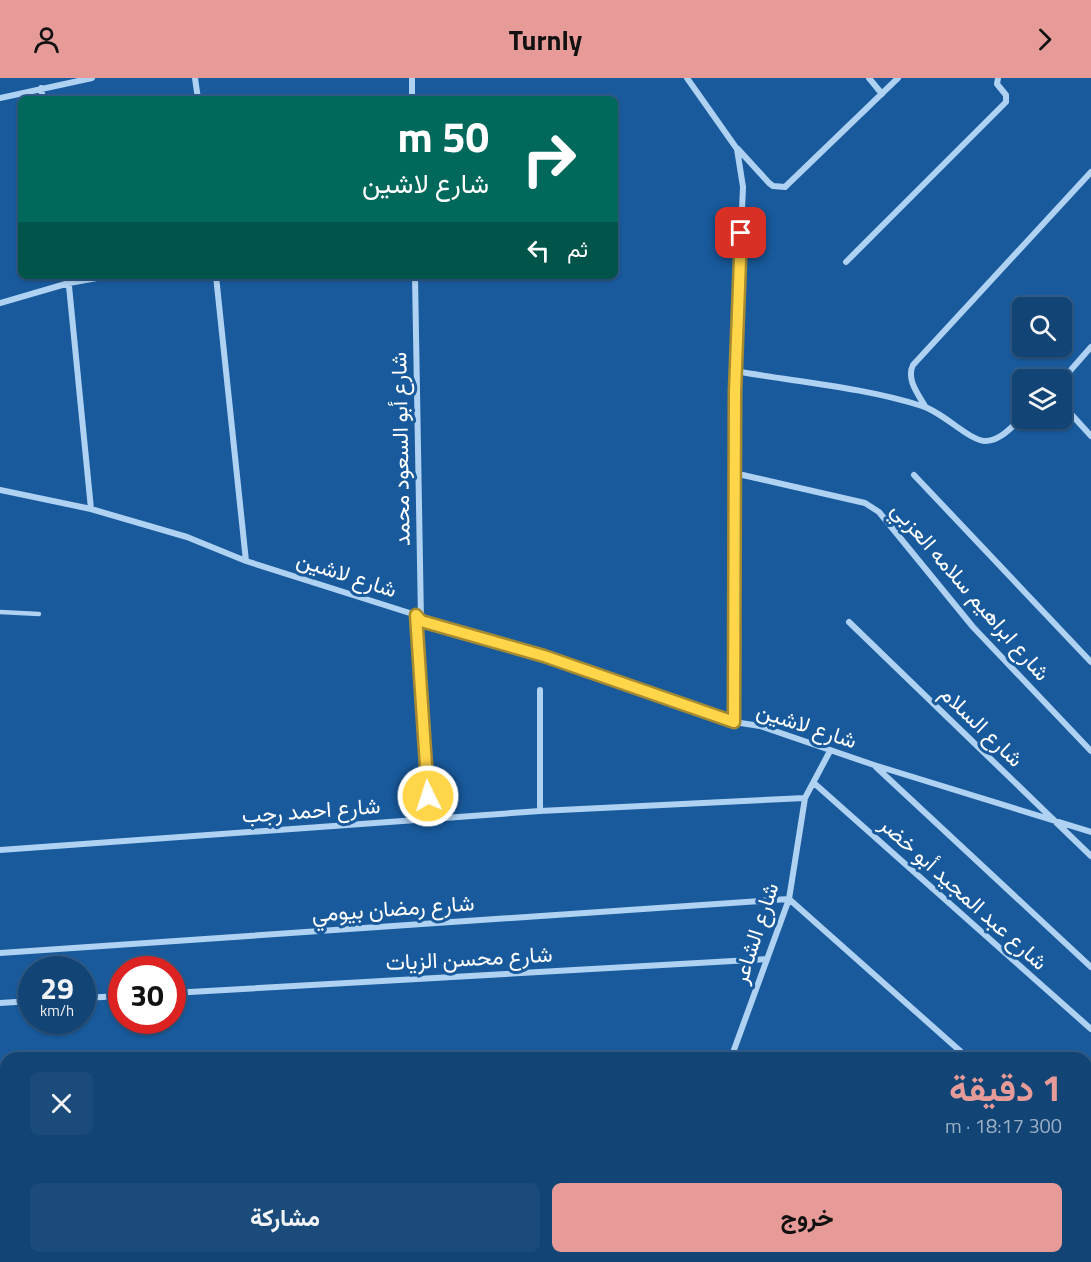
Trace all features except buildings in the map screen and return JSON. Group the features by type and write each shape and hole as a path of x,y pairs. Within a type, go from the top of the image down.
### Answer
{"street":[{"path":"0,98 92,78"},
{"path":"195,78 198,96"},
{"path":"412,78 412,96"},
{"path":"687,78 737,149 768,183 785,187 898,78"},
{"path":"868,78 882,94"},
{"path":"846,262 1006,102 1006,95 997,84 998,78"},
{"path":"41,88 42,96"},
{"path":"734,722 735,372 743,187 737,149"},
{"path":"925,406 911,380 910,372 913,365 1091,172"},
{"path":"216,279 246,561"},
{"name":"شارع أبو السعود محمد","path":"415,279 419,618 430,819"},
{"path":"0,303 69,280 91,509"},
{"path":"1072,369 1091,347"},
{"path":"735,372 867,393 925,406 980,440 998,439 1012,427"},
{"path":"1072,415 1091,436"},
{"name":"شارع ابراهيم سلامه العزبي","path":"734,473 865,502 872,506 973,627 1091,751"},
{"path":"914,476 1091,662"},
{"name":"شارع لاشين","path":"0,490 91,509 187,537 246,561 544,656 734,722 760,726 830,751 1091,832"},
{"name":"شارع السلام","path":"849,622 1091,856"},
{"path":"540,690 540,811"},
{"name":"شارع الشاعر","path":"733,1052 789,899 805,798 830,751"},
{"path":"874,765 1091,967"},
{"name":"شارع عبد المجيد أبو خضر","path":"814,783 1091,1029"},
{"name":"شارع احمد رجب","path":"0,850 540,811 805,798"},
{"path":"789,899 961,1052"},
{"name":"شارع رمضان بيومي","path":"0,953 789,899"},
{"name":"شارع محسن الزيات","path":"186,992 767,959"},
{"path":"0,1003 18,1002"}],"lane":[{"path":"0,612 39,614"}],"route":[{"path":"428,796 416,615 421,621 544,656 734,722 735,372 741,233"}]}
